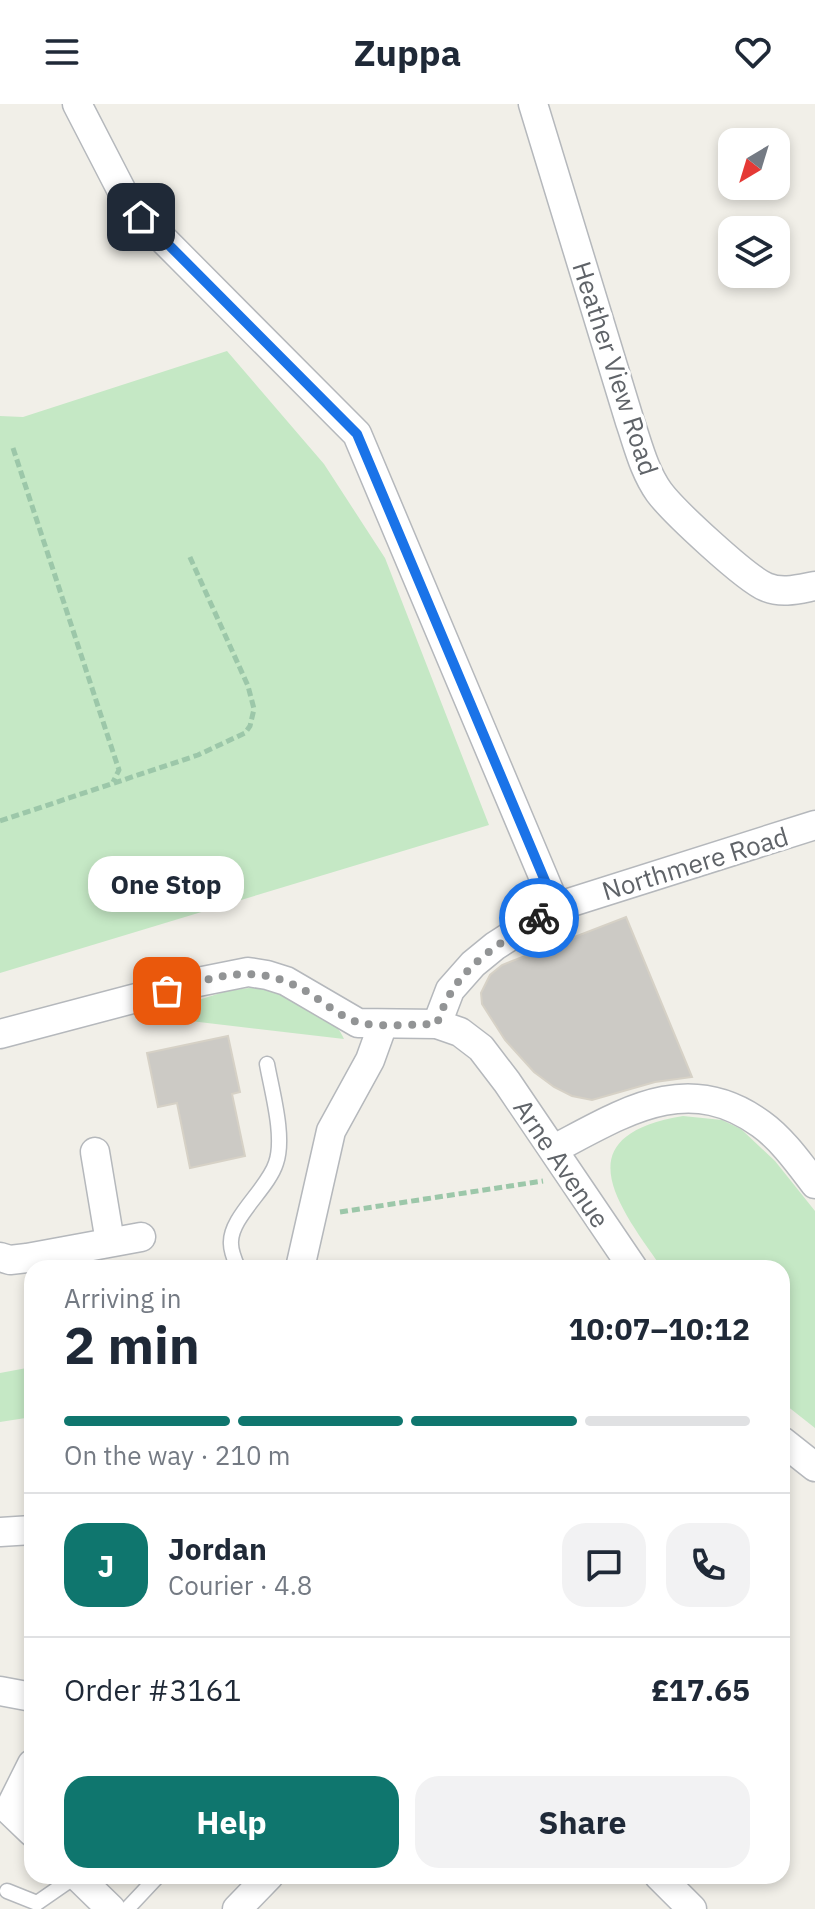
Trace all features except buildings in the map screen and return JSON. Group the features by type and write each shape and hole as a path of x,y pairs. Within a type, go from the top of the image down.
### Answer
{"street":[{"path":"77,104 125,197 141,217 357,434 556,907"},
{"name":"Heather View Road","path":"533,104 630,422 647,471 659,492 712,545 754,580 778,590 815,586"},
{"name":"Northmere Road","path":"437,1024 450,990 473,964 556,907 815,825"},
{"path":"0,1034 193,983 248,972 286,981 358,1023 437,1024"},
{"path":"302,1260 331,1131 370,1060 383,1024"},
{"name":"Arne Avenue","path":"437,1024 472,1039 490,1060 628,1260"},
{"path":"554,1149 629,1110 661,1100 698,1097 720,1102 762,1125 786,1148 815,1184"},
{"path":"95,1152 110,1242"},
{"path":"0,1257 10,1260 27,1258 141,1237"},
{"path":"790,1447 815,1467"},
{"path":"0,1532 24,1530"},
{"path":"0,1691 24,1696"},
{"path":"24,1778 5,1810 24,1825"},
{"path":"84,1884 111,1909"},
{"path":"237,1909 261,1884"},
{"path":"667,1884 692,1909"}],"lane":[{"path":"235,1260 230,1246 232,1234 269,1177 279,1148 267,1064"},
{"path":"7,1891 37,1903 64,1884"},
{"path":"127,1909 150,1884"}],"path":[{"path":"13,448 119,770 113,782"},
{"path":"0,821 198,755 245,733 250,726 254,709 248,686 189,555"},
{"path":"310,1217 572,1176"}],"green space":[{"path":"227,351 324,464 385,558 489,825 0,973 0,416 23,417"},
{"path":"263,986 321,1012 344,1039 148,1016 227,991"},
{"path":"683,1116 722,1120 741,1129 775,1161 815,1211 815,1428 790,1408 790,1260 657,1260 617,1197 611,1176 612,1156 623,1139 646,1126"},
{"path":"24,1368 24,1418 0,1422 0,1373"}],"way so far":[{"path":"167,991 248,972 286,981 358,1023 437,1024 450,990 458,979 495,946 539,918"}],"place":[{"name":"One Stop","path":"167,991"}],"route":[{"path":"141,217 357,434 556,907 539,918"}]}
